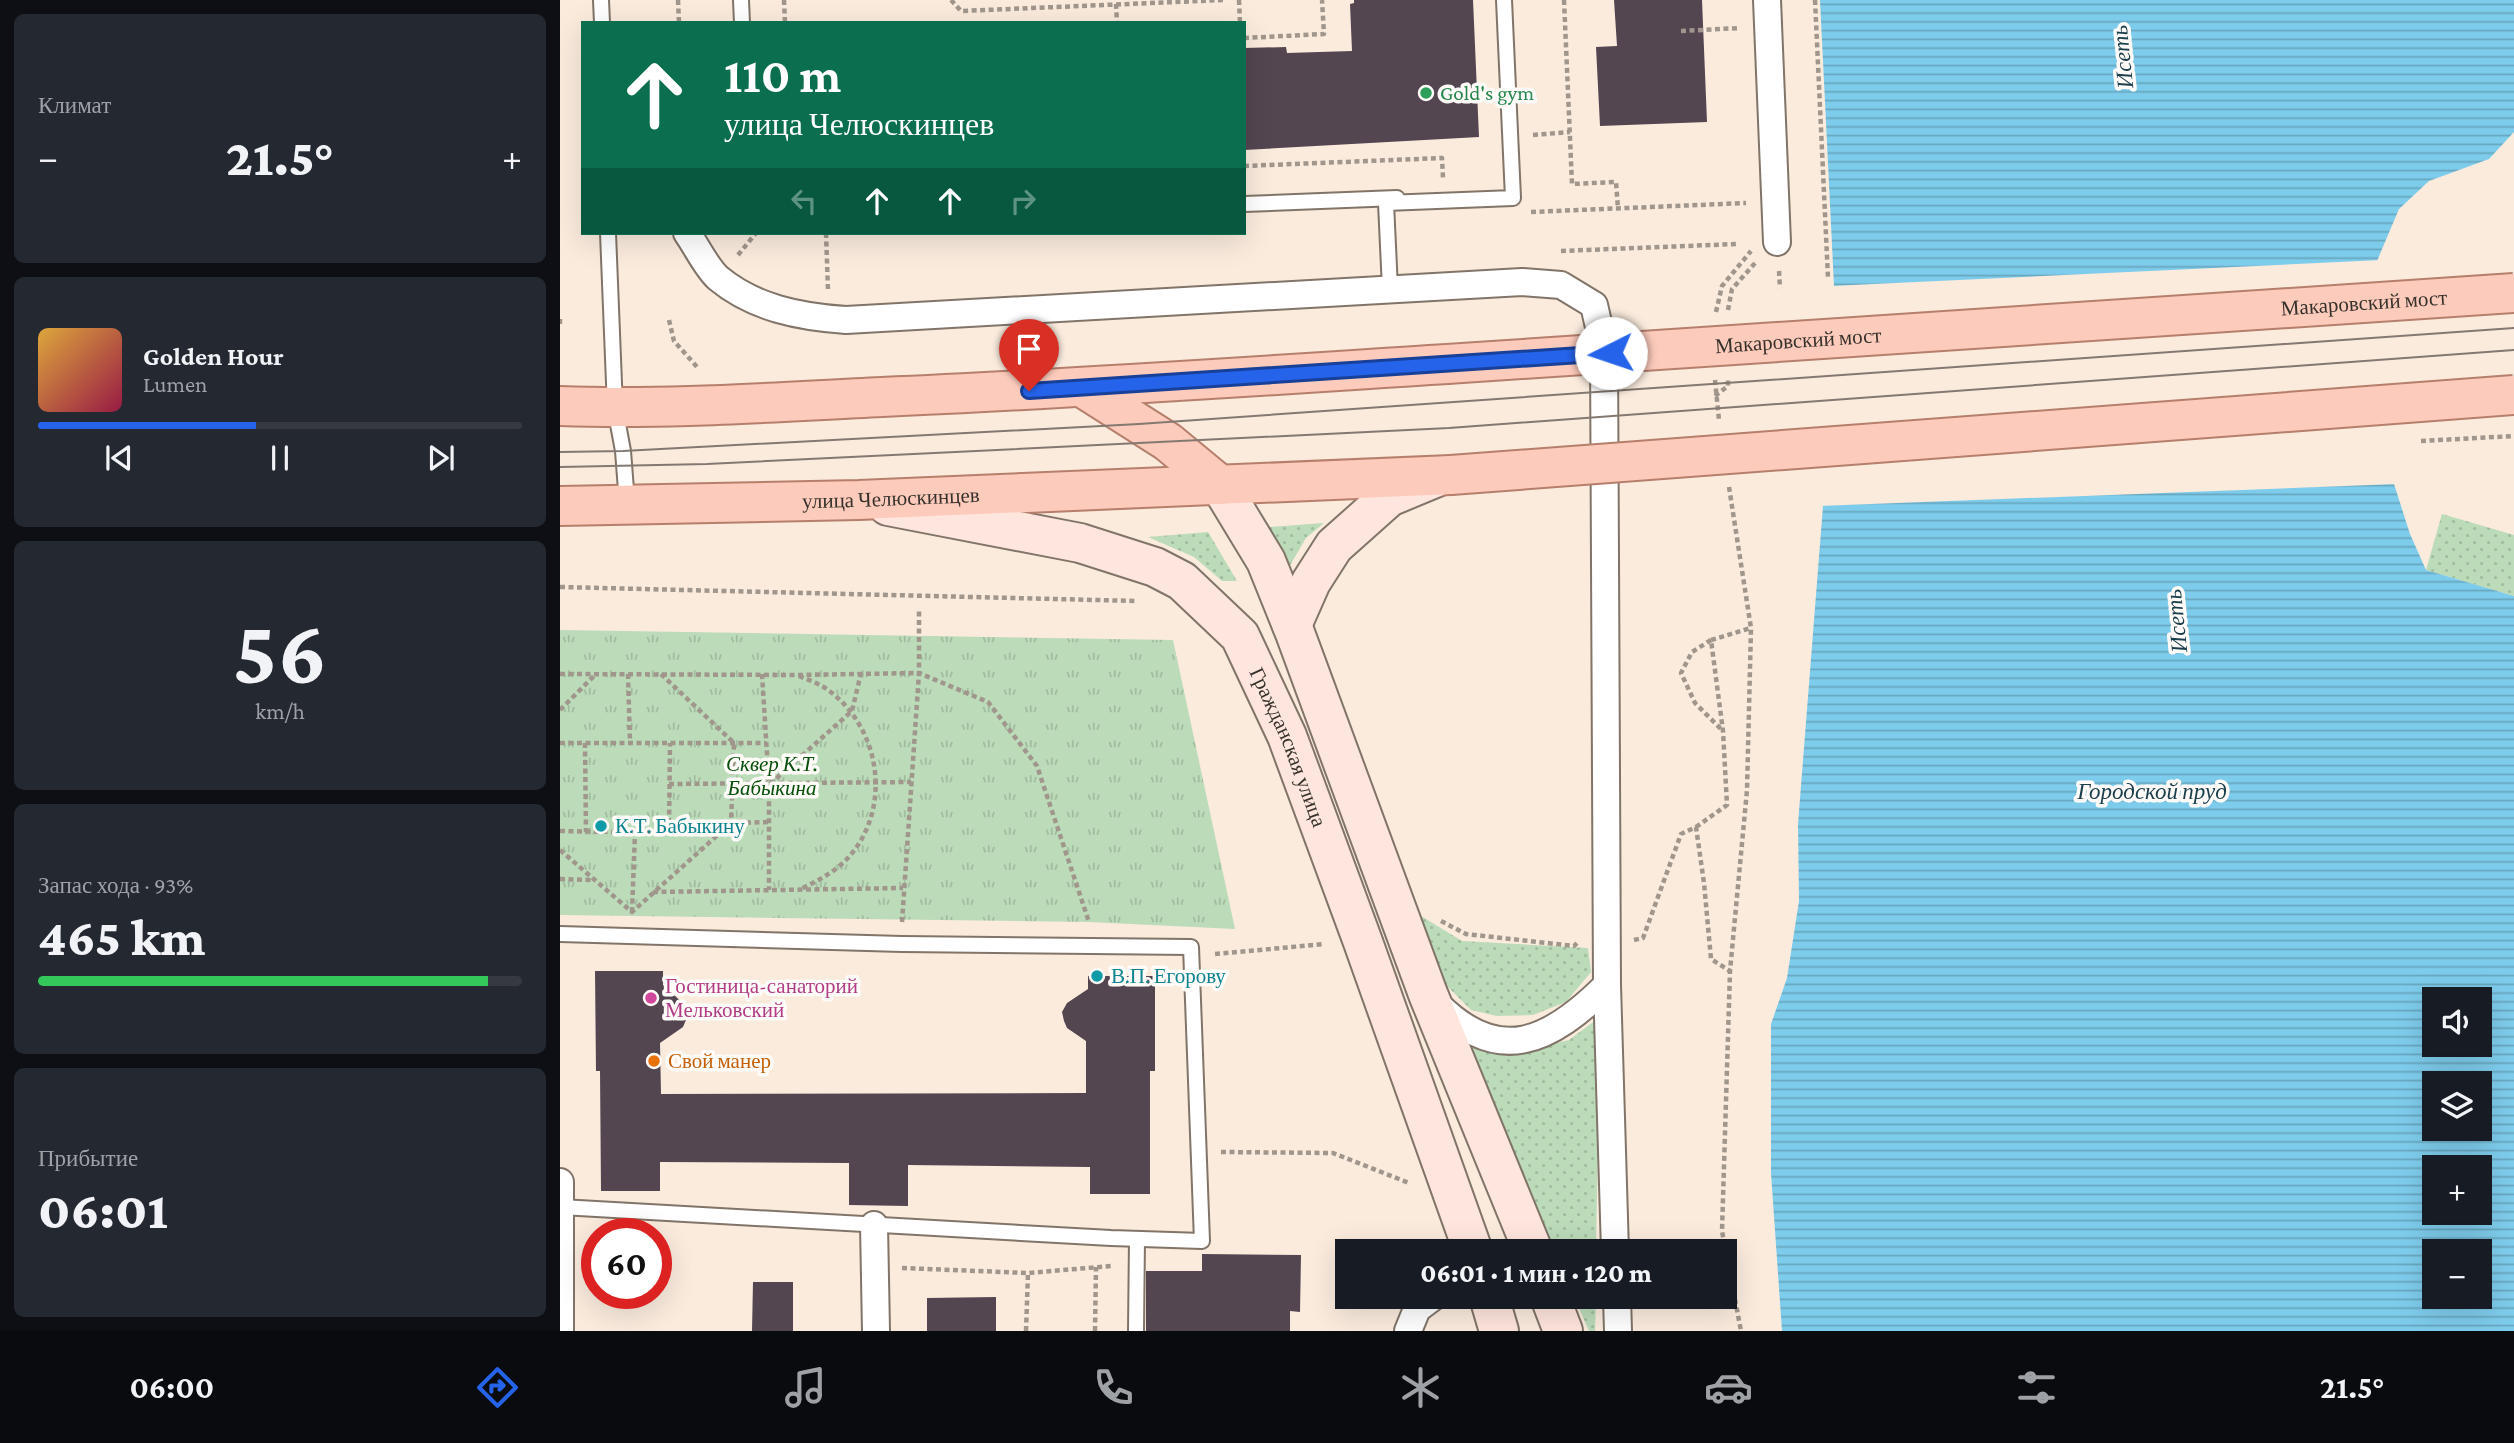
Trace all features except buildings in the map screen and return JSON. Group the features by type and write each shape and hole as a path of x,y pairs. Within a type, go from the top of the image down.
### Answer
{"main road":[{"name":"Макаровский мост","path":"1083,388 2514,293"},
{"path":"560,406 615,408 1083,388"},
{"name":"Гражданская улица","path":"1083,388 1168,442 1220,485"},
{"path":"1220,485 1445,476 2514,395"},
{"name":"улица Челюскинцев","path":"560,506 859,500 1220,485"}],"street":[{"path":"1768,0 1777,242"},
{"path":"688,235 716,276 752,300 817,318 846,320 1522,282 1561,285 1594,304 1604,349 1607,985 1615,1239"},
{"path":"1292,625 1311,582 1334,547 1389,497 1445,476"},
{"name":"Гражданская улица","path":"1220,485 1266,561 1428,994 1528,1239"},
{"name":"Гражданская улица","path":"859,500 1080,543 1155,567 1182,581 1240,636 1287,736 1469,1239"},
{"path":"1428,994 1454,1022 1485,1036 1514,1043 1542,1034 1566,1022 1607,985"},
{"path":"560,1182 560,1331"},
{"path":"874,1225 876,1331"},
{"path":"1408,1331 1417,1309"},
{"path":"1493,1309 1499,1331"},
{"path":"1555,1309 1563,1331"},
{"path":"1617,1309 1618,1331"}],"lane":[{"path":"601,0 602,21"},
{"path":"741,0 742,21"},
{"path":"1394,289 1386,203 1513,198 1504,0"},
{"path":"1246,204 1423,197"},
{"path":"608,235 615,408 623,451 627,504"},
{"path":"560,934 902,944 1191,947 1202,1241 1137,1240 561,1207"},
{"path":"1136,1331 1137,1240"}],"path":[{"path":"678,0 679,21"},
{"path":"783,0 785,21"},
{"path":"951,0 961,11 1223,0"},
{"path":"1239,0 1240,21"},
{"path":"1246,38 1324,34 1322,0"},
{"path":"1564,0 1572,184 1616,182 1618,209"},
{"path":"1815,0 1828,278"},
{"path":"1117,21 1120,3"},
{"path":"1681,31 1736,28"},
{"path":"1533,134 1570,132"},
{"path":"1524,212 1775,202"},
{"path":"728,249 736,257 754,235"},
{"path":"826,235 828,292"},
{"path":"1561,251 1736,244"},
{"path":"560,319 560,326"},
{"path":"1715,396 1719,423"},
{"path":"1728,478 1751,628 1747,790 1730,971 1722,1231 1741,1331"},
{"path":"560,587 1141,601"},
{"path":"902,944 903,888 919,673 919,609"},
{"path":"1723,731 1695,703 1681,673 1692,652 1711,640 1751,628"},
{"path":"1630,942 1643,938 1681,834 1727,805 1723,731 1711,640"},
{"path":"769,785 852,711 861,673"},
{"path":"560,674 919,673 988,702 1037,766 1095,947"},
{"path":"560,710 596,674"},
{"path":"628,674 629,743"},
{"path":"632,912 731,823 734,743 660,674"},
{"path":"762,674 769,785 769,890"},
{"path":"797,675 827,689 852,711 866,734 874,760 876,782 872,814 862,838 846,860 825,877 801,889"},
{"path":"560,743 766,743"},
{"path":"585,743 586,832"},
{"path":"560,831 669,833 670,743"},
{"path":"669,784 911,782"},
{"path":"669,825 769,822"},
{"path":"1696,827 1711,959 1730,971"},
{"path":"632,912 635,832"},
{"path":"560,850 632,912"},
{"path":"560,879 594,880"},
{"path":"653,892 903,888"},
{"path":"1434,911 1441,921 1466,934 1574,946 1584,935"},
{"path":"1243,951 1336,943"},
{"path":"1199,1153 1333,1153 1413,1184"},
{"path":"874,1267 1028,1273 1111,1266"},
{"path":"1095,1331 1097,1267"},
{"path":"1026,1331 1028,1273"}],"green space":[{"path":"2442,514 2514,535 2514,596 2426,570"},
{"path":"1324,523 1306,538 1285,574 1257,528"},
{"path":"1208,532 1237,581 1222,581 1194,557 1148,537"},
{"name":"Сквер К.Т. Бабыкина","path":"560,630 1173,640 1235,929 1089,922 560,915"},
{"path":"1421,916 1462,941 1588,948 1591,972 1566,1002 1533,1015 1497,1016 1471,1010 1444,983"},
{"path":"1600,1017 1596,1239 1550,1239 1469,1046 1511,1054 1569,1040"},
{"path":"1579,1309 1596,1309 1595,1331 1589,1331"}],"water":[{"name":"Городской пруд","path":"1820,0 2514,0 2514,132 2489,159 2429,181 2399,209 2377,261 2394,484 2410,534 2426,570 2514,596 2514,1331 1782,1331 1771,1173 1771,1024 1787,978 1799,901 1798,824 1823,506 1834,286"}],"pier":[{"path":"2381,260 2397,484 1819,506 1831,286"}],"tram line":[{"path":"560,452 1139,424 2514,328"},
{"path":"560,467 707,464 1449,428 2514,350"}],"place":[{"name":"Gold's gym","path":"1426,93"},
{"name":"К.Т. Бабыкину","path":"601,826"},
{"name":"В.П. Егорову","path":"1097,976"},
{"name":"Гостиница-санаторий Мельковский","path":"651,998"},
{"name":"Свой манер","path":"654,1061"}],"route":[{"path":"1029,391 1611,353"}],"water label":[{"name":"Исеть","path":"2122,57"},
{"name":"Исеть","path":"2176,621"}]}
